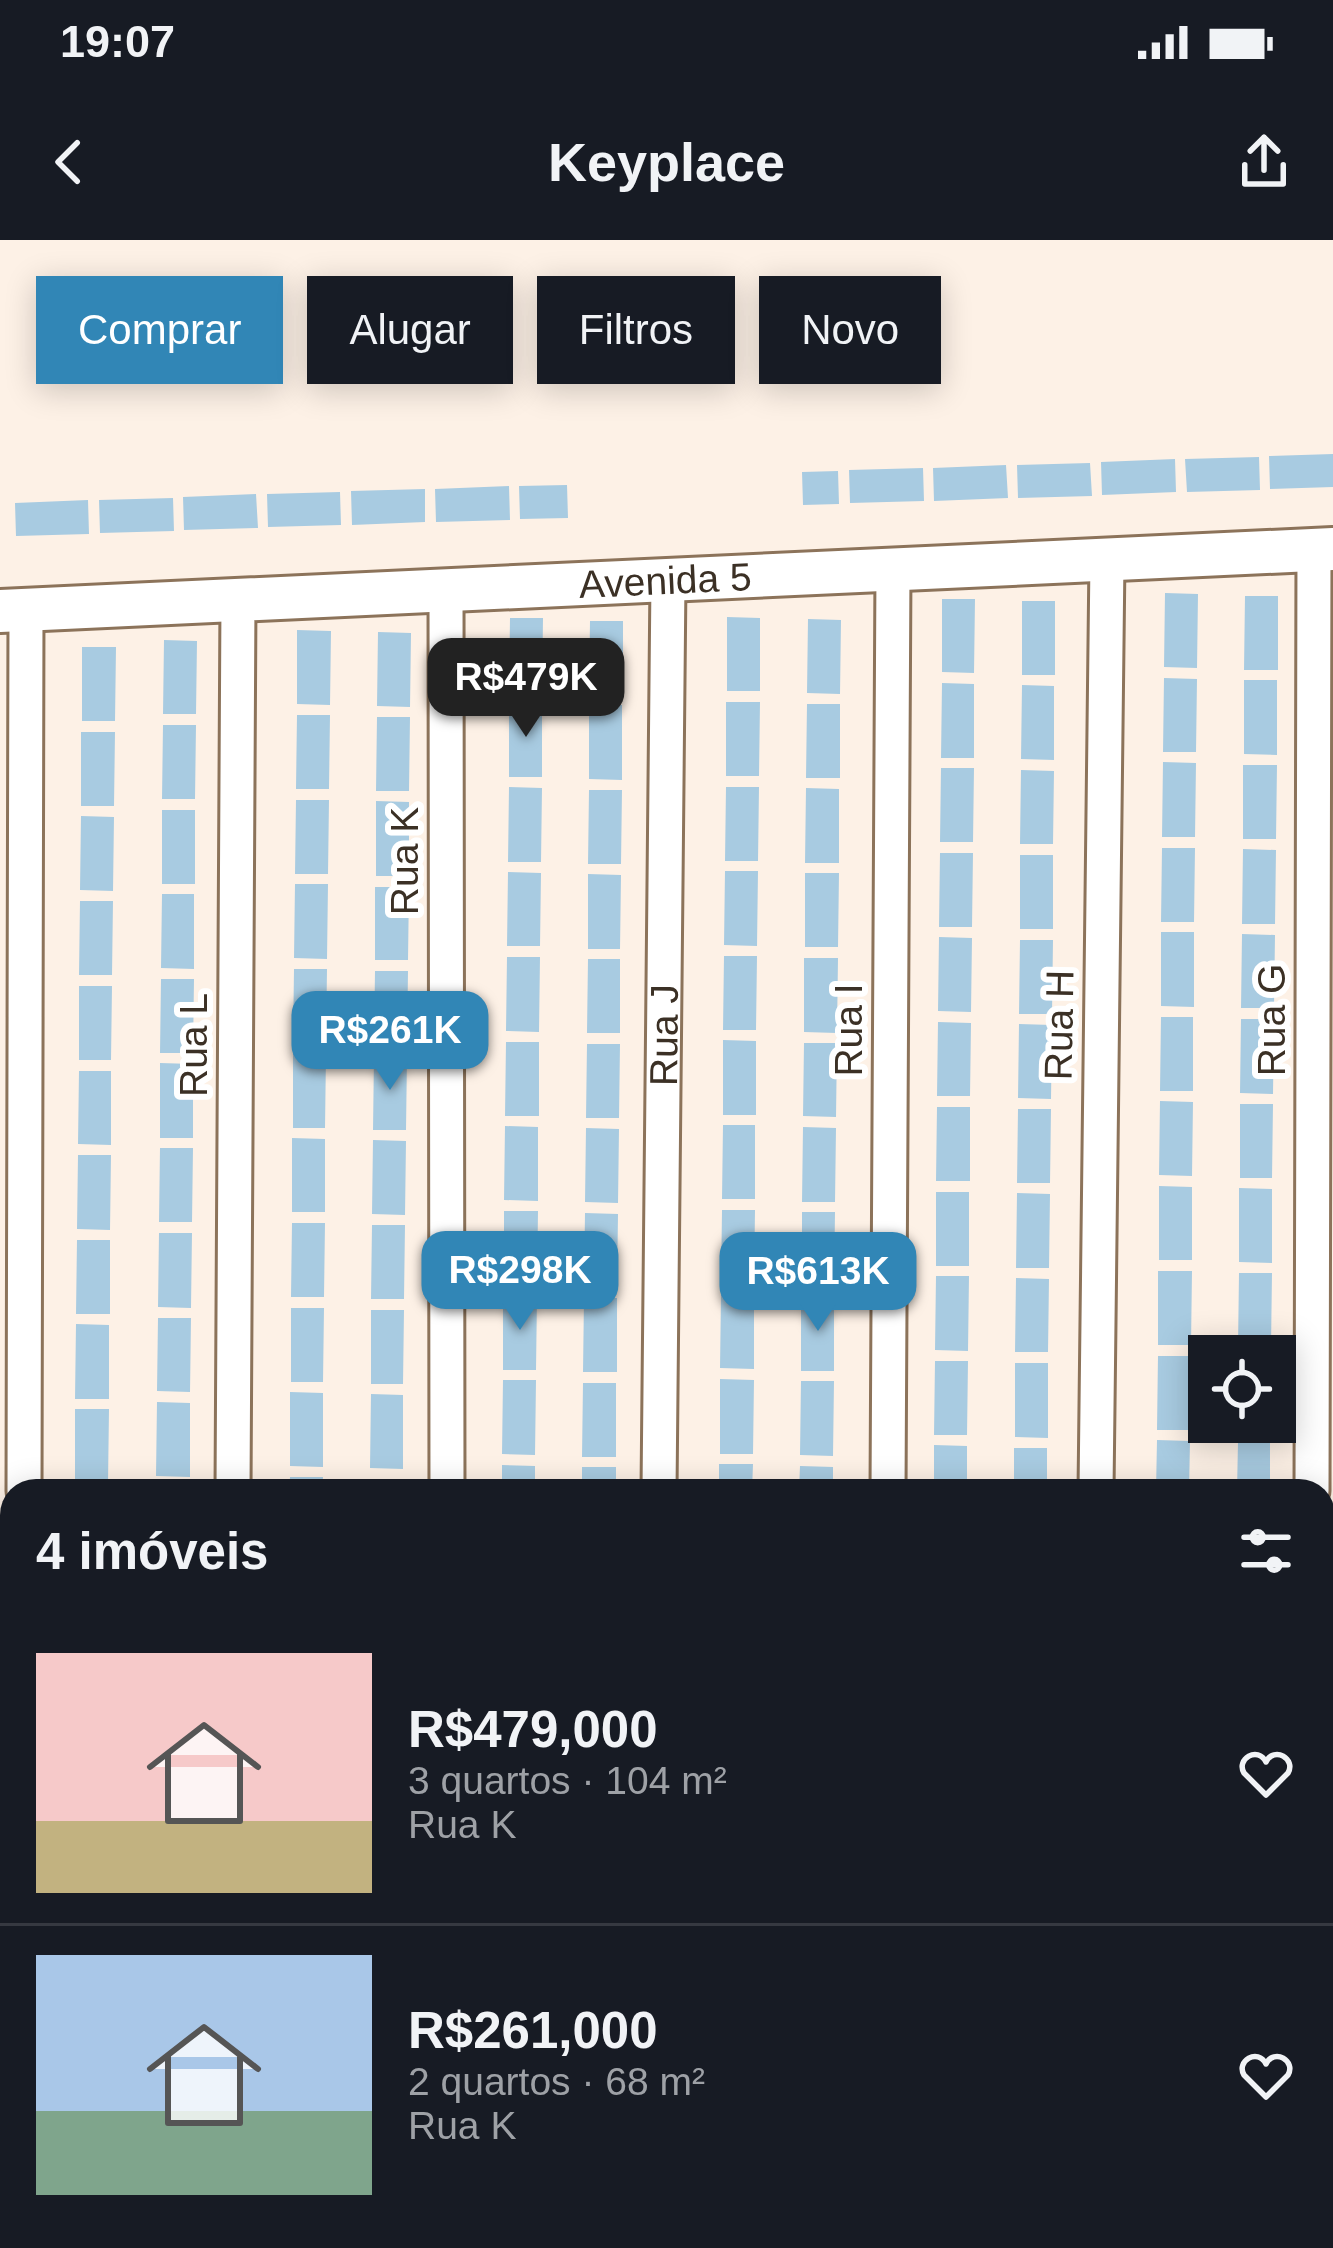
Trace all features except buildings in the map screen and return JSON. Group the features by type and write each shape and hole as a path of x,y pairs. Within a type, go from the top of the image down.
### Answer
{"street":[{"name":"Avenida 5","path":"13,610 1323,549"},
{"name":"Rua G","path":"1312,1479 1323,549"},
{"name":"Rua H","path":"1096,1479 1107,559"},
{"name":"Rua I","path":"888,1479 892,569"},
{"name":"Rua J","path":"659,1479 668,580"},
{"name":"Rua K","path":"446,590 447,1479"},
{"name":"Rua L","path":"233,1479 238,600"},
{"path":"13,610 24,1479"}]}
